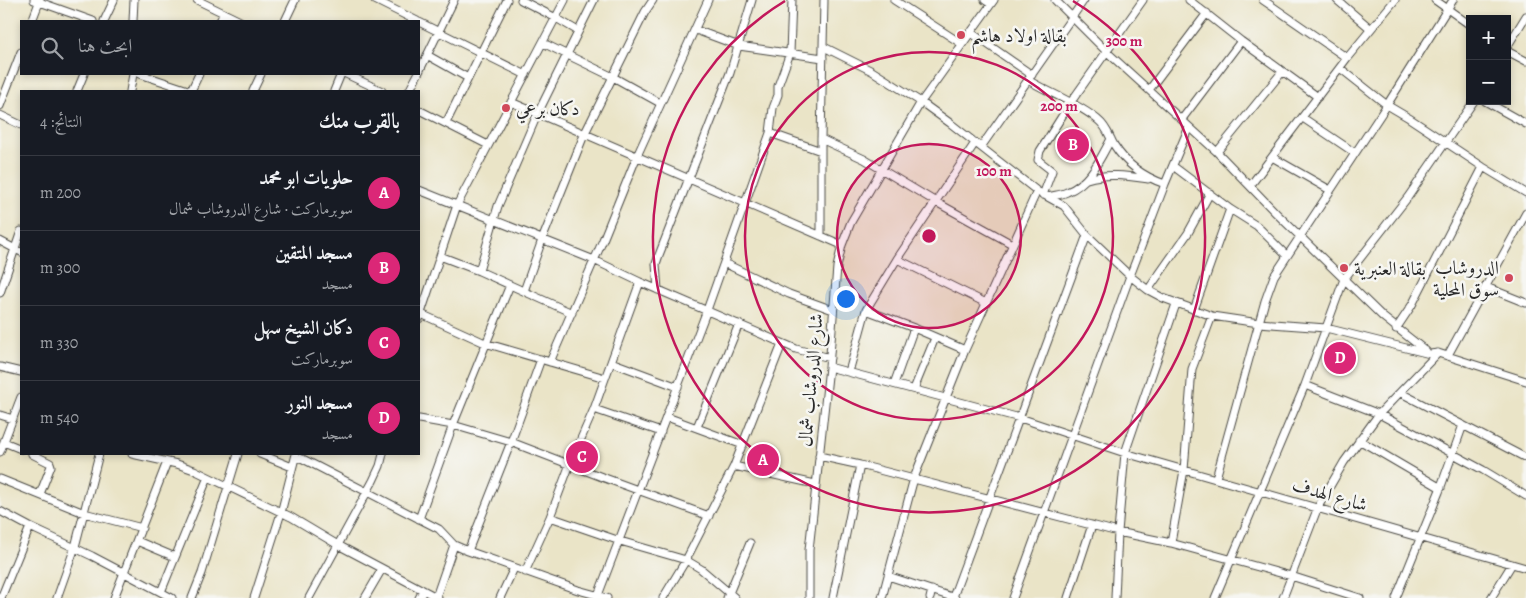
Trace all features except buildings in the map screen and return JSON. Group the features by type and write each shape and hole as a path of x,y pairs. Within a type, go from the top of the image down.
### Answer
{"street":[{"path":"104,20 114,0"},
{"path":"133,20 134,0"},
{"path":"285,20 294,0"},
{"path":"375,0 414,20"},
{"path":"420,69 454,0"},
{"path":"446,123 507,0"},
{"path":"521,0 578,31"},
{"path":"420,312 457,205 565,0"},
{"path":"479,271 493,220 537,115 594,0"},
{"path":"524,291 542,240 584,135 645,12 653,0"},
{"path":"550,362 660,103 696,30 708,0"},
{"path":"658,290 656,264 739,46 752,0"},
{"path":"598,597 638,489 662,432 770,133 773,108 778,95 778,86 790,53 792,0"},
{"path":"821,236 824,0"},
{"path":"894,0 962,44"},
{"path":"1055,0 1107,52 1218,152 1300,236 1396,329 1434,353"},
{"path":"848,372 866,310 897,259 936,202 1030,77 1084,0"},
{"path":"882,598 914,478 945,397 1012,244 1043,194 1052,171 1038,160 1038,155 1071,102 1143,0"},
{"path":"1189,0 1282,72 1318,97"},
{"path":"1263,0 1347,58"},
{"path":"1336,0 1371,29"},
{"path":"1250,186 1347,58 1395,0"},
{"path":"1435,0 1466,22"},
{"path":"1216,478 1269,288 1287,256 1454,0"},
{"path":"32,20 38,1 90,20"},
{"path":"200,1 238,20"},
{"name":"شارع الدروشاب شمال","path":"809,598 809,550 815,484 830,358 837,267 842,245 851,222 921,102 990,1"},
{"path":"220,20 224,13"},
{"path":"1150,90 1207,13"},
{"path":"1511,40 1526,16"},
{"path":"420,23 526,75"},
{"path":"696,30 739,46 823,58"},
{"path":"970,32 1048,92 1071,102 1098,120 1104,125 1124,158 1142,174 1165,184"},
{"path":"1182,119 1241,41"},
{"path":"543,44 613,77 660,103"},
{"path":"824,47 865,67 921,102 1043,194 1067,209 1087,235 1130,276 1148,290 1176,304 1212,316 1259,323 1326,328 1448,356 1526,381"},
{"path":"1511,53 1526,61"},
{"path":"0,106 20,55"},
{"path":"427,55 468,78"},
{"path":"1340,68 1387,105 1526,194"},
{"path":"1218,152 1282,72"},
{"path":"77,90 84,75"},
{"path":"130,90 132,75"},
{"path":"143,75 188,90"},
{"path":"191,90 199,75"},
{"path":"253,90 260,75"},
{"path":"334,90 341,75"},
{"path":"348,75 380,90"},
{"path":"410,90 417,75"},
{"path":"511,102 537,115 842,245"},
{"path":"1215,598 1304,385 1344,279 1394,216 1471,105"},
{"path":"1493,105 1526,124"},
{"path":"420,110 488,145"},
{"path":"0,115 20,125"},
{"path":"1303,118 1355,153"},
{"path":"1013,598 1130,276 1189,126"},
{"path":"770,133 821,151"},
{"path":"821,139 864,159 1012,244"},
{"path":"1043,194 1068,192 1086,179 1095,168 1111,139"},
{"path":"1272,157 1330,190"},
{"path":"1173,166 1230,209 1257,226 1287,256"},
{"path":"1396,329 1412,305 1483,167"},
{"path":"1086,179 1111,175 1151,179"},
{"path":"420,190 594,260 782,344 830,358"},
{"path":"1148,290 1188,233 1210,193"},
{"path":"1194,310 1230,209"},
{"path":"1448,356 1526,213"},
{"path":"1518,229 1526,233"},
{"path":"888,576 954,598 1087,235"},
{"path":"0,293 18,251 20,238"},
{"path":"0,241 18,251"},
{"path":"440,256 479,271 572,313"},
{"path":"897,259 986,303"},
{"path":"724,263 779,290 833,310"},
{"path":"525,572 550,517 594,409 640,282"},
{"path":"419,518 485,343 510,285"},
{"path":"1486,287 1525,301"},
{"path":"1115,598 1118,532 1125,453 1176,304"},
{"path":"866,310 965,350"},
{"path":"420,315 485,343 605,378"},
{"path":"1171,543 1184,470 1192,368 1212,316"},
{"path":"698,427 739,324"},
{"path":"894,384 914,328"},
{"path":"914,389 935,338"},
{"path":"663,598 710,516 734,466 782,344"},
{"path":"1283,598 1318,507 1359,440 1379,414 1401,393 1434,353"},
{"path":"468,550 511,442 541,359"},
{"path":"611,362 678,387"},
{"name":"شارع الهدف","path":"829,367 1020,418 1125,453 1526,568"},
{"path":"0,368 20,372"},
{"path":"1304,385 1379,414 1526,496"},
{"path":"1401,393 1526,458"},
{"path":"0,452 20,400"},
{"path":"594,409 662,432"},
{"path":"0,415 13,418"},
{"path":"667,416 743,445"},
{"path":"420,419 453,425 511,442 710,516"},
{"path":"1396,598 1441,488 1463,425"},
{"path":"1359,440 1441,488"},
{"path":"4,442 20,449"},
{"path":"34,455 50,463 51,466 40,494"},
{"path":"57,598 75,547 99,455"},
{"path":"138,455 163,459 208,477 303,524 437,598 454,545"},
{"path":"192,598 202,573 238,455"},
{"path":"262,455 292,467"},
{"path":"254,598 281,513 296,455 439,529 454,545 525,572 598,597 607,598"},
{"path":"310,598 380,466 383,455"},
{"path":"819,456 914,478 1092,526 1171,543 1291,576 1338,595 1360,598"},
{"path":"114,598 142,528 163,459"},
{"path":"833,598 860,465"},
{"path":"734,466 815,484"},
{"path":"161,592 208,477"},
{"path":"0,479 84,513 142,528"},
{"path":"0,511 75,547 172,598"},
{"path":"550,517 620,541 686,560 701,569 730,596 750,543"},
{"path":"1068,598 1092,526"},
{"path":"1,598 30,527"},
{"path":"137,541 175,557"},
{"path":"1491,598 1512,564"},
{"path":"500,598 514,568"},
{"path":"365,598 382,569"},
{"path":"930,598 932,590"},
{"path":"419,598 423,591"}],"place":[{"name":"بقالة اولاد هاشم","path":"961,35"},
{"name":"دكان برعي","path":"506,108"},
{"name":"مسجد المتقين","path":"1073,145"},
{"name":"بقالة العنبرية","path":"1344,268"},
{"name":"الدروشاب سوق المحلية","path":"1509,278"},
{"name":"مسجد النور","path":"1340,358"},
{"name":"دكان الشيخ سهل","path":"582,457"},
{"name":"حلويات ابو محمد","path":"763,460"}]}
